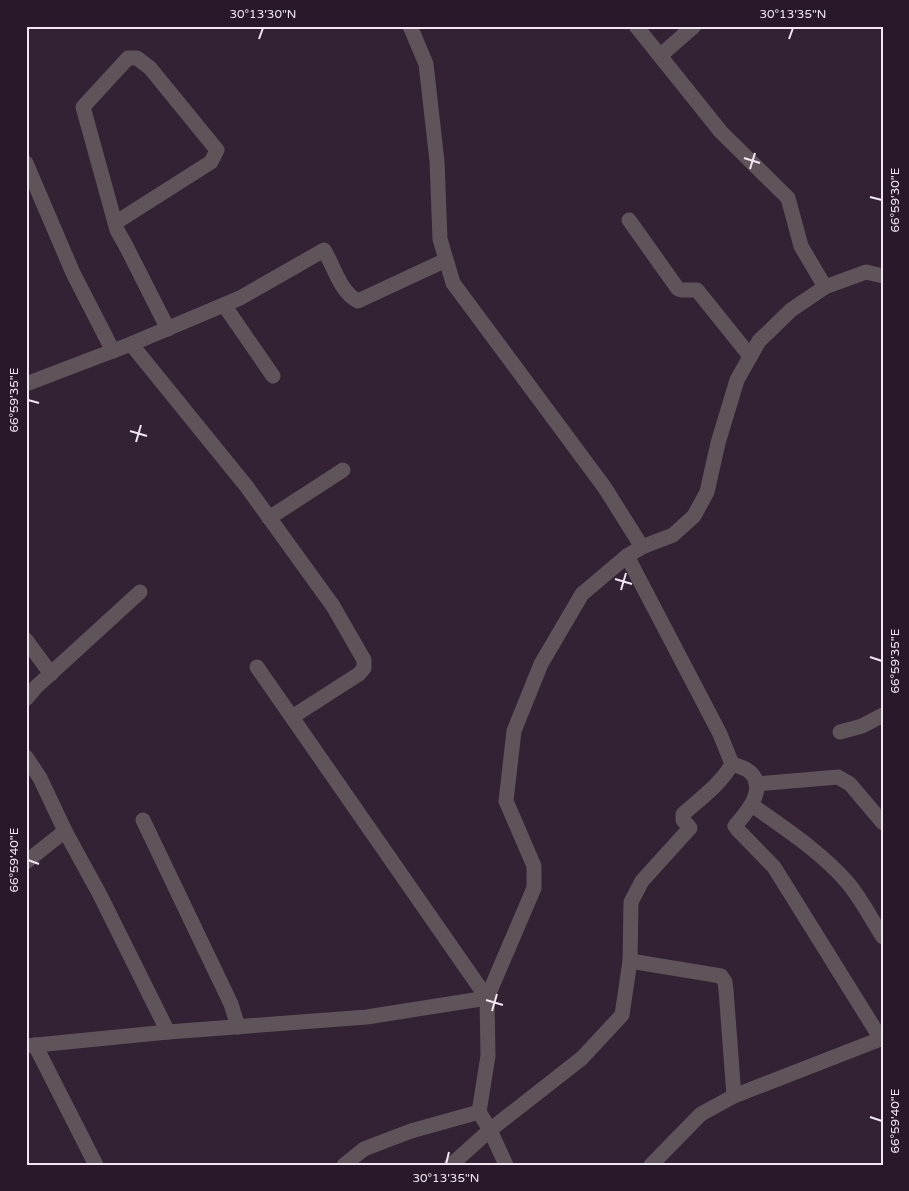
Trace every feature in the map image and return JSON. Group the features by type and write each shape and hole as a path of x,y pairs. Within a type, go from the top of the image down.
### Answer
{"street":[{"path":"410,26 426,64 437,161 440,239 453,283 605,488 642,547"},
{"path":"636,26 721,132 788,198 801,246 825,287"},
{"path":"661,55 694,26"},
{"path":"115,223 211,162 217,150 150,68 137,58 128,58 84,107 116,230 168,329"},
{"path":"26,163 72,273 114,351"},
{"path":"629,220 678,289 697,290 750,356"},
{"path":"26,384 114,351 240,298 324,250 344,288 351,297 358,301 446,260"},
{"path":"506,1165 490,1130 479,1112 488,1056 487,998 534,888 534,866 506,800 514,731 541,664 582,594 627,556 642,547 673,534 694,516 708,492 718,443 737,380 758,341 785,316 825,287 866,272 883,276"},
{"path":"224,304 274,376"},
{"path":"131,344 247,487 333,606 364,660 364,668 359,674 292,717"},
{"path":"269,518 343,470"},
{"path":"627,556 720,734 732,764 750,772 754,777 757,788 752,805 736,826 738,830 774,867 882,1038 734,1096 701,1114 651,1165"},
{"path":"26,699 140,592"},
{"path":"26,640 51,674"},
{"path":"257,667 487,998"},
{"path":"840,732 862,726 883,715"},
{"path":"26,756 40,778 65,831 100,895 168,1032"},
{"path":"451,1165 490,1130 582,1058 622,1015 630,961 631,902 642,881 690,828 683,820 683,814 710,790 732,764"},
{"path":"756,784 838,777 850,784 883,823"},
{"path":"752,805 818,852 830,863 848,883 883,937"},
{"path":"143,820 231,1004 238,1027"},
{"path":"26,862 65,831"},
{"path":"630,961 721,976 725,982 726,990 734,1096"},
{"path":"96,1165 30,1046 168,1032 368,1017 487,998"},
{"path":"344,1165 364,1149 411,1131 479,1112"}]}
